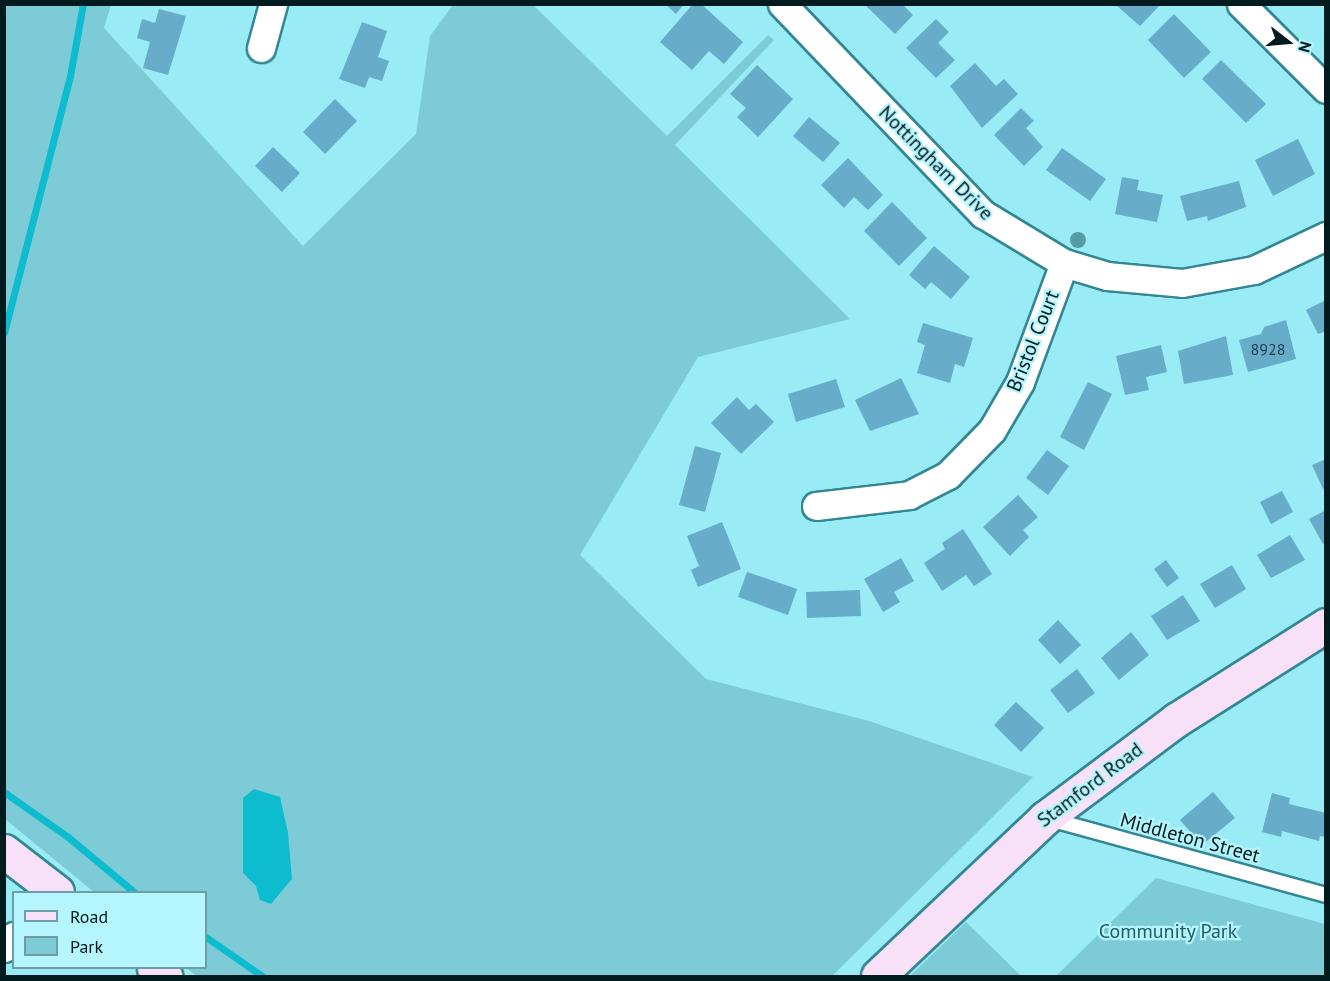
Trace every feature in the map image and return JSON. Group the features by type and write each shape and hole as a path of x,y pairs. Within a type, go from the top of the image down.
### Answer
{"street":[{"path":"261,48 273,4"},
{"name":"Nottingham Drive","path":"782,4 983,214 1064,263 1107,276 1182,283 1254,270 1326,236"},
{"path":"1240,4 1326,89"},
{"name":"Bristol Court","path":"816,506 909,495 948,475 992,430 1020,382 1064,263"},
{"name":"Stamford Road","path":"878,976 1045,818 1176,720 1326,625"},
{"path":"4,851 50,890"}],"lane":[{"name":"Middleton Street","path":"1045,818 1326,895"}],"green space":[{"path":"4,5 111,5 104,28 303,246 416,134 430,36 453,5 533,5 667,136 768,35 774,40 675,145 850,319 698,357 580,555 706,679 869,721 1033,777 832,976 197,976 187,969 207,969 207,891 93,891 5,819"},
{"name":"Community Park","path":"1156,878 1325,924 1325,976 1056,976"},
{"path":"966,922 1021,976 910,976"}],"shaded area":[{"path":"254,789 280,797 288,833 292,879 271,904 260,900 256,886 243,873 243,798"}],"building":[{"path":"665,4 684,4 676,14"},
{"path":"693,4 701,4 743,42 724,64 709,51 692,70 660,42"},
{"path":"864,4 902,4 913,15 895,34"},
{"path":"1116,5 1160,5 1140,26"},
{"path":"159,9 186,16 168,75 143,68 150,42 137,38 142,19 155,23"},
{"path":"1174,14 1211,52 1184,78 1148,40"},
{"path":"936,19 949,32 938,43 955,60 936,78 906,48"},
{"path":"362,22 387,31 378,57 389,61 382,81 369,77 365,88 339,79"},
{"path":"1221,60 1266,104 1246,123 1202,79"},
{"path":"975,63 996,86 1004,79 1018,94 982,128 950,86"},
{"path":"757,65 793,99 758,137 737,117 746,108 730,94"},
{"path":"335,99 357,121 325,154 303,132"},
{"path":"1021,108 1034,121 1026,128 1043,147 1024,166 994,135"},
{"path":"809,117 840,143 823,162 793,136"},
{"path":"1298,139 1315,174 1273,196 1255,160"},
{"path":"273,147 300,173 282,192 255,166"},
{"path":"1062,148 1106,179 1090,201 1046,170"},
{"path":"848,158 883,195 868,210 854,197 844,208 821,185"},
{"path":"1122,177 1139,180 1137,190 1163,195 1157,222 1115,214"},
{"path":"1239,181 1246,207 1208,221 1207,216 1187,221 1180,196"},
{"path":"892,202 927,238 899,266 864,231"},
{"path":"934,246 970,277 951,299 931,282 925,289 909,275"},
{"path":"1326,300 1326,331 1318,334 1306,310"},
{"path":"1286,320 1296,359 1248,372 1239,340 1261,334 1264,327"},
{"path":"923,323 973,338 964,367 955,364 950,383 917,373 925,345 917,342"},
{"path":"1226,336 1233,375 1184,384 1178,351"},
{"path":"1161,345 1167,372 1146,377 1149,390 1125,395 1116,356"},
{"path":"901,378 919,414 870,431 855,400"},
{"path":"836,379 845,407 796,422 788,394"},
{"path":"1088,382 1112,394 1084,450 1060,437"},
{"path":"737,397 749,410 756,404 774,422 741,454 711,423"},
{"path":"695,446 721,453 705,512 679,505"},
{"path":"1047,450 1069,466 1048,495 1026,478"},
{"path":"1326,459 1326,487 1323,489 1312,465"},
{"path":"1282,491 1293,512 1271,524 1260,502"},
{"path":"1018,495 1038,517 1023,530 1029,537 1010,556 983,527"},
{"path":"1326,510 1326,543 1323,544 1309,519"},
{"path":"722,522 741,569 698,587 691,570 699,566 687,536"},
{"path":"963,529 992,574 974,586 966,575 942,591 924,563 945,549 942,543"},
{"path":"1290,535 1305,560 1271,578 1257,555"},
{"path":"901,558 914,581 894,592 900,602 883,612 864,579"},
{"path":"1166,560 1179,578 1167,587 1154,569"},
{"path":"1232,565 1246,589 1215,608 1200,584"},
{"path":"747,572 797,589 788,615 738,597"},
{"path":"860,590 861,616 807,618 806,592"},
{"path":"1183,595 1200,621 1167,640 1151,616"},
{"path":"1058,620 1081,645 1060,664 1038,640"},
{"path":"1131,632 1149,655 1119,680 1101,658"},
{"path":"1077,669 1095,693 1068,713 1050,690"},
{"path":"1016,702 1044,728 1021,752 994,725"},
{"path":"1213,792 1235,818 1202,845 1180,820"},
{"path":"1272,793 1290,798 1289,804 1326,813 1326,837 1320,836 1319,841 1282,831 1281,837 1262,832"}],"waterway":[{"path":"4,333 70,76 83,4"},
{"path":"4,792 68,837 133,891"},
{"path":"207,938 262,976"}]}
